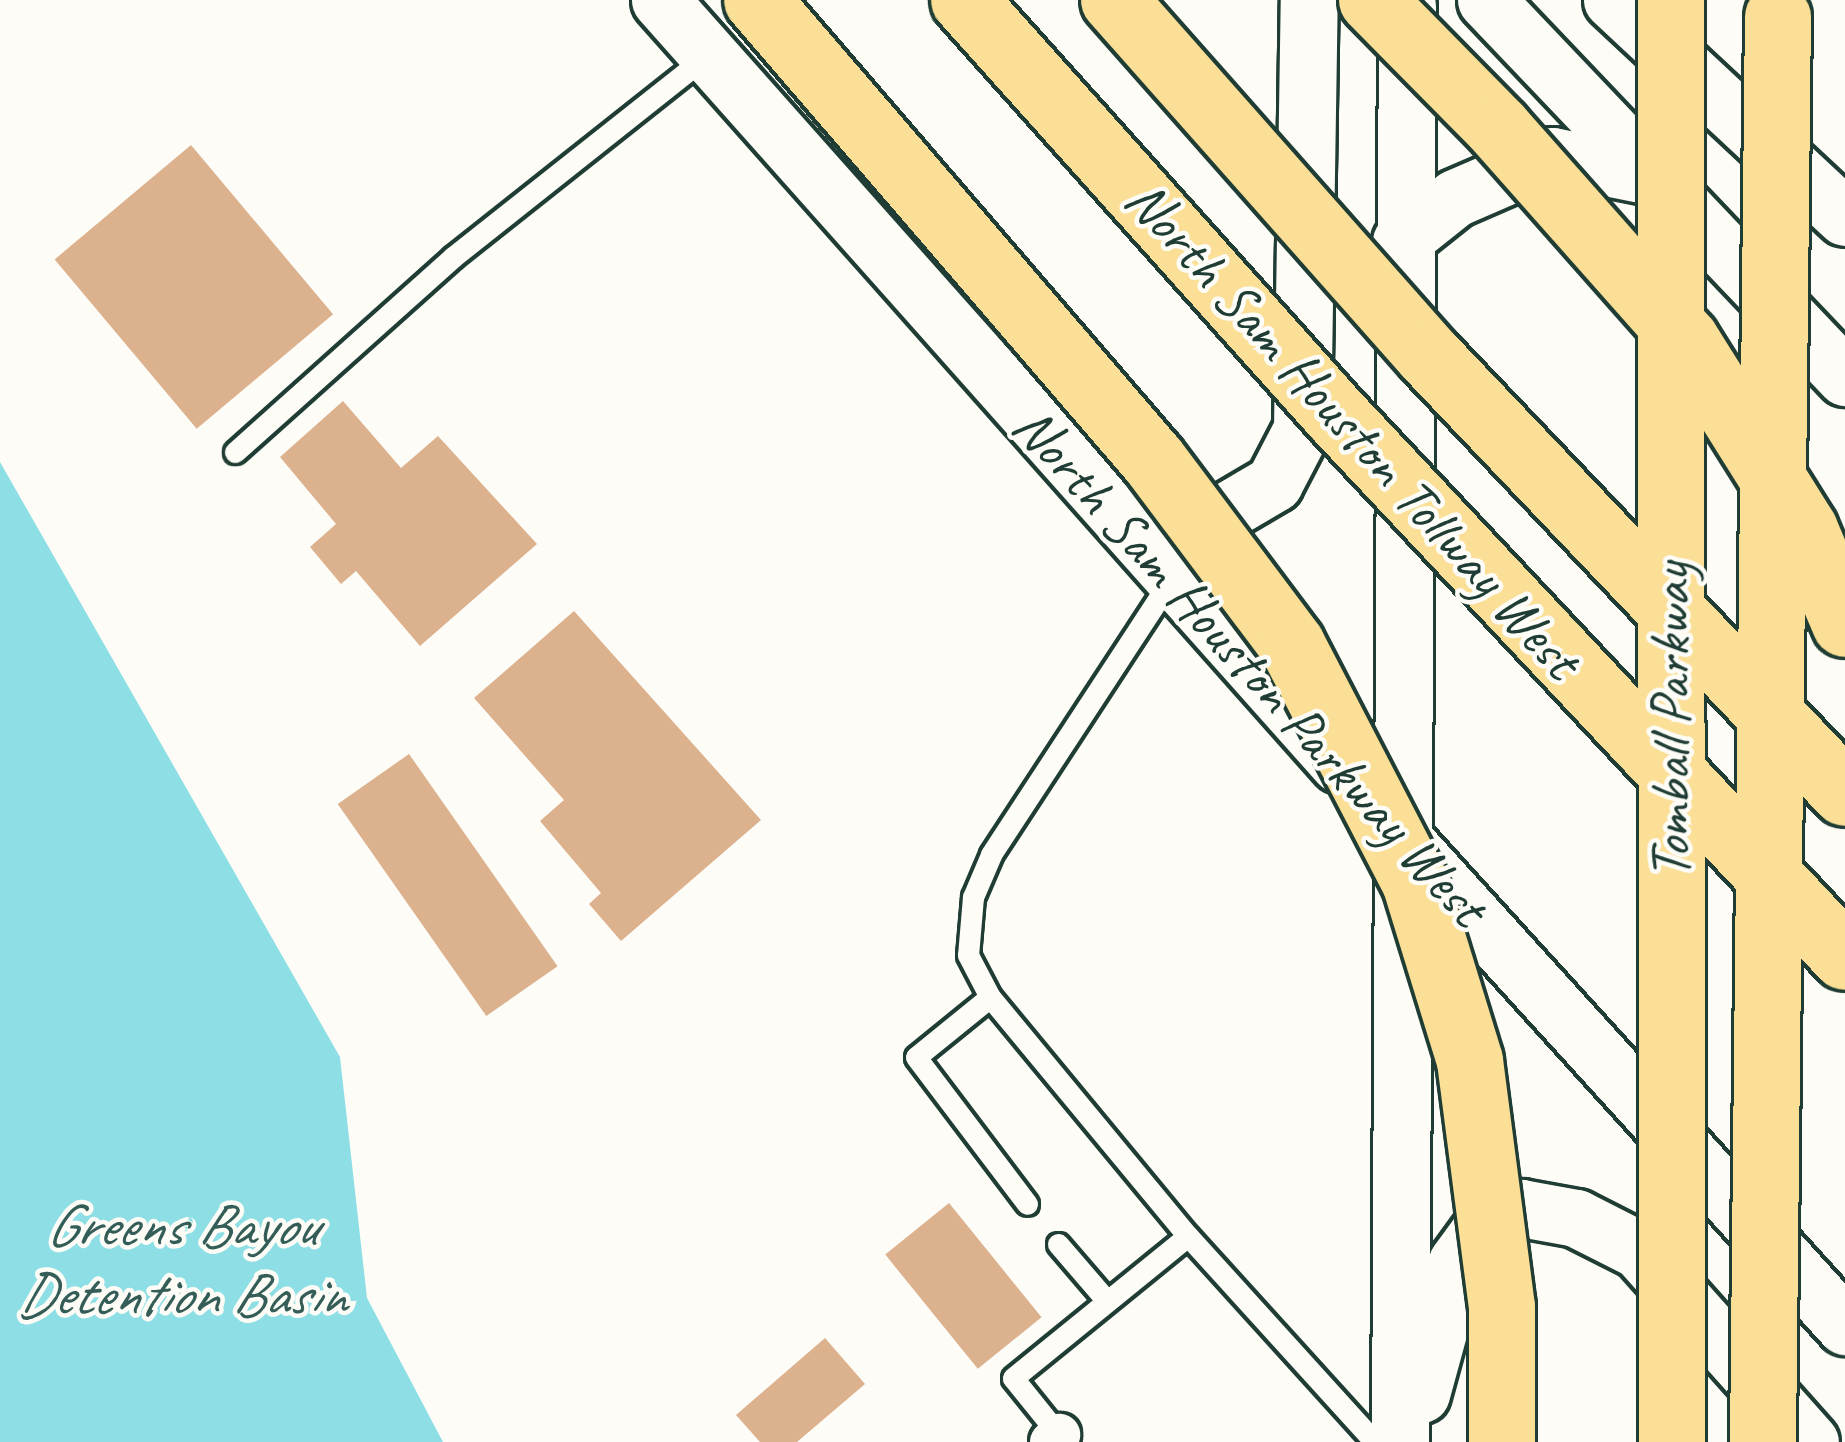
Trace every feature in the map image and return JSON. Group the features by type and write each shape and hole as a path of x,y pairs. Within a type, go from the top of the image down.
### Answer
{"highway":[{"path":"757,0 1154,461 1292,646 1395,843 1415,882 1470,1061 1502,1307 1502,1442"},
{"name":"North Sam Houston Tollway West","path":"964,0 1334,413 1845,957"},
{"name":"North Sam Houston Tollway West","path":"1114,0 1430,356 1845,793"},
{"path":"1372,0 1686,340 1805,530 1845,625"},
{"name":"Tomball Parkway","path":"1671,0 1672,1442"},
{"name":"Tomball Parkway","path":"1763,1442 1778,17"}],"main road":[{"name":"North Sam Houston Parkway West","path":"660,0 1400,836 1845,1326"},
{"path":"1095,492 1155,521 1213,519 1274,483 1302,429 1309,0"},
{"path":"1404,1442 1400,836 1402,241 1408,0"},
{"path":"1486,0 1845,376"},
{"path":"1612,0 1845,218"},
{"path":"1402,241 1455,198 1552,156 1655,177"},
{"path":"1404,1442 1457,1262 1484,1225 1521,1208 1576,1218 1639,1250 1810,1442"},
{"path":"1750,1222 1845,1277"}],"lane":[{"path":"235,452 454,257 709,55"},
{"path":"1172,578 991,855 973,897 968,955 990,997 1188,1236 1375,1442"},
{"path":"990,997 916,1058 1027,1204"},
{"path":"1055,1438 1013,1378 1188,1236"},
{"path":"1058,1244 1107,1301"}],"water":[{"name":"Greens Bayou Detention Basin","path":"0,462 340,1057 367,1298 443,1442 0,1442"}],"building":[{"path":"191,145 333,314 197,429 55,259"},
{"path":"343,401 401,468 438,436 537,544 420,646 356,571 341,584 310,547 336,524 280,457"},
{"path":"574,611 761,820 621,941 589,904 601,893 540,821 564,800 474,698"},
{"path":"409,754 558,966 486,1016 338,804"},
{"path":"949,1203 1042,1317 978,1369 885,1255"},
{"path":"825,1338 865,1384 797,1442 760,1442 736,1415"}]}
